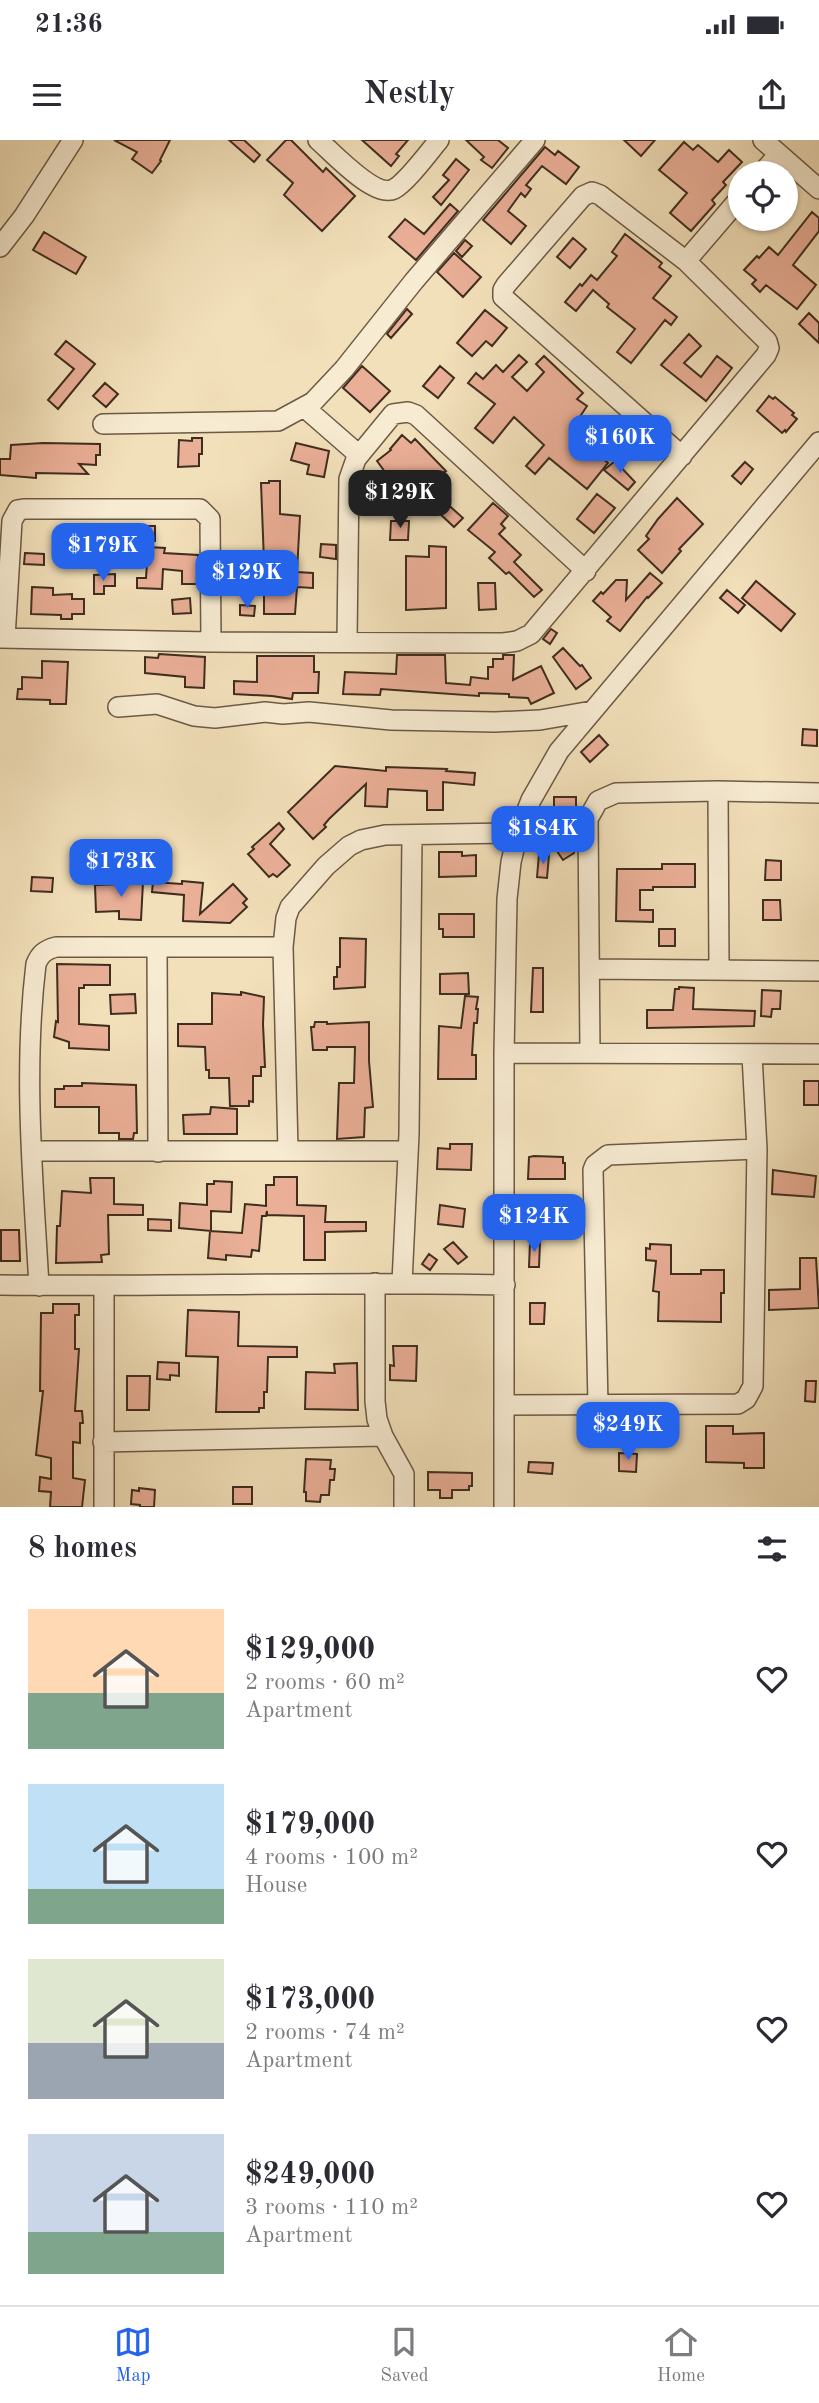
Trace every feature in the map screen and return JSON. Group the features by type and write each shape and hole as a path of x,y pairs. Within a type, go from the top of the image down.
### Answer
{"street":[{"path":"0,247 24,216 73,140"},
{"path":"318,140 374,188 388,191 399,186 439,140"},
{"path":"103,424 278,421 313,402 344,369 414,281 535,140"},
{"path":"762,140 819,189"},
{"path":"773,161 779,154"},
{"path":"211,642 210,519 200,509 19,510 12,521 2,638 211,642 503,643 531,634 586,571 682,456 766,355 769,348 767,341 686,261 592,191 583,196 506,285 503,293 505,300 682,456"},
{"path":"686,261 728,212"},
{"path":"304,407 359,455"},
{"path":"347,641 349,478 359,455 393,414 408,412 416,415 586,571"},
{"path":"504,1507 504,1053 507,899 511,862 518,833 531,800 559,751 819,442"},
{"path":"118,707 157,704 194,716 215,718 265,712 309,712 391,720 495,722 540,720 592,711"},
{"path":"718,791 719,970"},
{"path":"590,1052 588,819 598,801 616,793 819,793"},
{"path":"288,1150 283,947 290,907 326,866 349,846 361,840 385,835 518,833"},
{"path":"402,1283 412,835"},
{"path":"39,1286 32,1151 30,1013 39,957 55,947 283,947"},
{"path":"157,948 158,1152"},
{"path":"590,969 819,971"},
{"path":"504,1053 819,1054"},
{"path":"505,1405 738,1404 750,1394 753,1386 757,1149 752,1055"},
{"path":"598,1405 595,1165 608,1155 757,1149"},
{"path":"32,1151 407,1151"},
{"path":"375,1283 377,1419 383,1436 404,1474 404,1507"},
{"path":"0,1285 505,1285"},
{"path":"104,1287 104,1507"},
{"path":"103,1442 383,1436"}],"building":[{"path":"114,140 170,140 161,161 152,173 132,159 137,152"},
{"path":"229,140 244,140 260,155 254,162"},
{"path":"286,140 291,140 323,172 326,168 355,196 322,231 284,195 293,183 267,160"},
{"path":"362,140 408,140 396,154 399,156 391,166"},
{"path":"466,140 498,140 508,148 492,168 481,160 484,157"},
{"path":"624,140 655,140 641,156"},
{"path":"684,142 693,150 698,145 718,162 729,150 741,161 728,161 728,177 723,182 726,185 712,200 715,204 691,231 670,213 687,193 659,170"},
{"path":"545,147 555,155 558,151 579,167 566,184 542,166 526,185 531,189 525,197 521,193 508,211 526,226 511,244 483,220"},
{"path":"456,159 469,170 441,205 433,197 449,180 443,175"},
{"path":"450,204 458,211 416,260 389,237 405,219 424,234"},
{"path":"812,212 819,218 819,231 793,265 816,285 797,309 766,285 760,292 752,284 756,280 744,270 769,247 778,255"},
{"path":"44,232 86,257 76,274 33,250"},
{"path":"625,234 662,263 659,267 671,276 653,298 677,317 671,325 665,320 631,363 617,352 635,329 607,307 609,304 593,290 576,311 565,302 591,275 597,280 617,256 612,252"},
{"path":"573,238 586,249 570,268 557,257"},
{"path":"465,240 472,246 462,257 456,251"},
{"path":"454,253 481,277 463,297 437,272"},
{"path":"407,309 412,314 391,338 387,334"},
{"path":"485,310 507,328 492,346 486,341 472,356 457,343"},
{"path":"809,313 819,323 819,343 799,324"},
{"path":"689,334 701,346 684,363 701,377 717,356 732,368 706,401 661,365"},
{"path":"66,341 95,364 58,409 48,400 74,369 55,354"},
{"path":"519,355 527,362 512,377 527,391 544,372 536,364 544,356 583,393 577,399 587,406 579,418 586,424 578,432 585,438 582,441 608,463 587,489 549,458 535,474 526,466 544,445 514,417 493,443 475,428 495,404 468,383 476,373 483,379 496,365 503,372"},
{"path":"362,366 390,391 370,412 343,388"},
{"path":"440,366 454,378 438,398 423,386"},
{"path":"105,383 118,394 106,407 93,396"},
{"path":"769,396 773,399 775,397 794,413 792,415 797,419 786,432 785,430 782,433 757,411"},
{"path":"402,435 411,443 415,439 446,471 443,473 449,478 435,493 463,518 454,527 405,481 396,487 377,461 391,450"},
{"path":"192,438 202,438 199,466 178,467 179,440 192,441"},
{"path":"296,443 329,451 324,477 307,474 309,465 291,460"},
{"path":"100,444 100,455 96,455 96,465 79,464 88,474 36,473 36,478 0,475 0,459 10,459 11,445"},
{"path":"615,461 635,482 628,490 604,470"},
{"path":"745,462 753,469 741,484 732,476"},
{"path":"280,481 280,514 300,516 297,572 313,573 313,588 297,587 295,614 264,614 264,592 286,593 286,568 271,568 271,561 264,562 261,483"},
{"path":"597,494 615,508 594,533 577,519"},
{"path":"677,498 703,524 679,549 681,551 662,573 638,550 649,539 646,536 658,519"},
{"path":"493,503 508,516 501,524 505,528 499,534 521,555 514,562 542,590 534,597 509,572 506,574 489,558 495,552 468,530"},
{"path":"391,521 409,521 408,540 390,540"},
{"path":"135,526 155,526 155,541 135,540"},
{"path":"62,527 87,528 87,546 61,545"},
{"path":"321,544 336,545 336,559 320,557"},
{"path":"429,546 446,547 446,608 406,610 406,556 429,557"},
{"path":"148,547 165,548 164,553 198,555 198,584 182,584 182,571 163,569 162,589 137,588 137,578 146,578"},
{"path":"25,553 44,554 44,565 24,564"},
{"path":"123,555 123,566 105,567 105,556"},
{"path":"232,564 244,564 244,576 231,576"},
{"path":"650,573 662,583 620,631 607,621 611,617 593,601 616,580 627,580 626,600"},
{"path":"115,574 115,586 104,586 104,594 94,594 94,575"},
{"path":"756,581 795,614 781,631 742,598"},
{"path":"478,583 495,583 496,609 479,610"},
{"path":"32,587 53,588 53,595 72,594 72,599 84,599 84,614 72,614 72,619 61,619 61,615 31,614"},
{"path":"727,590 745,605 738,613 720,598"},
{"path":"190,598 191,613 173,614 172,600"},
{"path":"240,605 255,606 254,616 240,615"},
{"path":"551,629 557,633 550,644 543,639"},
{"path":"563,648 582,665 591,678 576,689 553,657"},
{"path":"159,654 205,657 204,688 185,687 185,677 145,673 145,657 158,658"},
{"path":"397,655 445,655 446,683 470,685 471,677 488,679 488,667 493,667 493,659 514,655 513,680 541,666 554,693 531,704 528,698 509,697 509,694 479,693 479,696 381,689 380,695 343,694 345,672 396,674"},
{"path":"257,656 314,656 314,672 319,672 318,693 293,693 292,699 234,694 234,681 257,682"},
{"path":"42,661 68,662 66,704 50,704 50,700 17,699 18,689 22,689 22,677 42,678"},
{"path":"803,729 817,730 817,746 802,745"},
{"path":"599,735 608,745 590,762 581,752"},
{"path":"335,766 386,771 386,767 447,769 446,771 475,773 474,785 443,782 443,810 427,810 427,791 388,789 387,807 365,806 366,784 329,819 324,825 326,827 313,839 288,812"},
{"path":"554,797 576,797 576,812 554,812"},
{"path":"279,823 284,829 270,844 290,865 277,877 273,874 269,877 248,854 254,849 252,847"},
{"path":"550,841 575,843 574,853 563,860"},
{"path":"439,852 462,852 462,856 476,855 476,876 439,877"},
{"path":"539,854 549,855 547,878 537,877"},
{"path":"766,860 781,861 781,880 765,880"},
{"path":"662,864 695,864 695,887 653,887 653,890 640,890 640,910 653,910 653,922 616,921 617,869 662,869"},
{"path":"32,877 53,878 52,892 31,891"},
{"path":"121,881 143,882 141,920 119,919 119,911 96,912 95,885 121,884"},
{"path":"182,881 203,883 200,914 233,884 247,899 243,903 247,907 230,923 183,921 184,895 152,892 153,882 182,884"},
{"path":"763,900 780,900 781,920 763,920"},
{"path":"439,914 474,914 474,937 443,937 443,929 439,929"},
{"path":"659,929 675,929 675,946 659,946"},
{"path":"340,938 366,939 365,987 334,989 334,977 337,977 337,967 340,967"},
{"path":"57,964 110,965 110,985 84,985 84,988 79,988 79,1024 109,1026 109,1050 69,1048 69,1042 54,1037 56,1021 58,1022"},
{"path":"533,968 543,968 543,1012 531,1012"},
{"path":"468,973 469,994 440,994 440,974"},
{"path":"694,988 693,1009 755,1011 754,1026 647,1028 647,1010 673,1010 675,989"},
{"path":"762,990 781,991 780,1009 772,1009 771,1017 761,1016"},
{"path":"241,992 264,997 265,1067 261,1067 261,1076 253,1076 253,1102 249,1101 249,1106 230,1106 229,1078 209,1078 205,1047 178,1046 178,1024 212,1024 212,993 241,995"},
{"path":"135,994 136,1013 111,1014 110,995"},
{"path":"465,996 478,997 472,1055 476,1055 476,1079 438,1079 439,1026 461,1028"},
{"path":"315,1022 369,1022 373,1107 365,1108 364,1137 337,1139 339,1083 354,1083 355,1047 313,1050 311,1027 314,1027"},
{"path":"804,1081 819,1081 819,1105 804,1105"},
{"path":"82,1083 136,1085 137,1133 134,1133 133,1139 119,1139 119,1133 99,1133 99,1107 55,1107 55,1089 82,1086"},
{"path":"211,1107 237,1109 237,1134 184,1134 183,1115 210,1114"},
{"path":"450,1144 472,1144 471,1170 437,1169 438,1148 450,1149"},
{"path":"529,1157 563,1157 565,1179 528,1179"},
{"path":"773,1170 816,1176 814,1197 772,1194"},
{"path":"274,1177 297,1177 297,1205 326,1206 325,1222 366,1222 366,1231 325,1232 325,1260 304,1260 304,1216 267,1215 267,1211 266,1216 262,1216 259,1251 252,1250 251,1257 226,1255 226,1260 208,1258 210,1231 242,1233 245,1204 266,1206 266,1185 274,1185"},
{"path":"90,1178 114,1178 114,1204 143,1205 143,1215 108,1215 109,1254 101,1255 102,1262 56,1263 62,1191 91,1193"},
{"path":"214,1181 232,1182 231,1212 211,1211 211,1231 179,1228 180,1203 207,1205 207,1184 214,1184"},
{"path":"440,1205 465,1209 463,1227 438,1224"},
{"path":"148,1219 171,1220 171,1231 148,1230"},
{"path":"1,1230 19,1230 20,1261 1,1261"},
{"path":"453,1242 467,1257 458,1264 444,1249"},
{"path":"530,1242 540,1242 539,1267 529,1267"},
{"path":"650,1244 671,1245 671,1274 701,1274 701,1270 724,1270 721,1322 658,1321 659,1292 653,1291 656,1261 646,1260 646,1248 650,1249"},
{"path":"429,1254 437,1260 430,1270 422,1264"},
{"path":"800,1258 816,1258 819,1308 769,1310 769,1290 800,1289"},
{"path":"530,1303 545,1303 544,1324 530,1324"},
{"path":"53,1304 79,1304 79,1315 75,1315 75,1349 79,1349 75,1411 82,1411 83,1423 80,1423 80,1443 73,1442 73,1478 85,1480 82,1507 50,1507 51,1492 39,1491 40,1477 51,1479 51,1458 36,1455 43,1391 40,1391 41,1313 53,1313"},
{"path":"188,1310 239,1312 238,1346 297,1347 297,1357 268,1357 267,1392 264,1392 264,1408 259,1408 259,1412 216,1412 218,1357 186,1356"},
{"path":"393,1346 417,1346 416,1381 390,1380 390,1365 394,1366"},
{"path":"158,1362 179,1363 179,1376 170,1375 170,1380 157,1379"},
{"path":"357,1363 358,1410 305,1409 306,1372 335,1373 334,1364"},
{"path":"127,1376 150,1376 149,1410 127,1410"},
{"path":"806,1381 816,1381 815,1402 805,1401"},
{"path":"706,1426 733,1426 733,1434 764,1433 764,1468 744,1468 744,1463 706,1462"},
{"path":"619,1453 637,1454 636,1472 619,1471"},
{"path":"306,1459 331,1460 330,1469 335,1469 334,1480 330,1480 329,1495 321,1495 320,1502 306,1501"},
{"path":"529,1462 553,1463 552,1474 528,1472"},
{"path":"428,1472 472,1473 472,1486 469,1486 469,1490 452,1490 452,1498 440,1498 440,1490 428,1490"},
{"path":"233,1487 252,1487 252,1504 233,1504"},
{"path":"139,1488 155,1490 154,1507 131,1504 132,1490 139,1491"}]}
